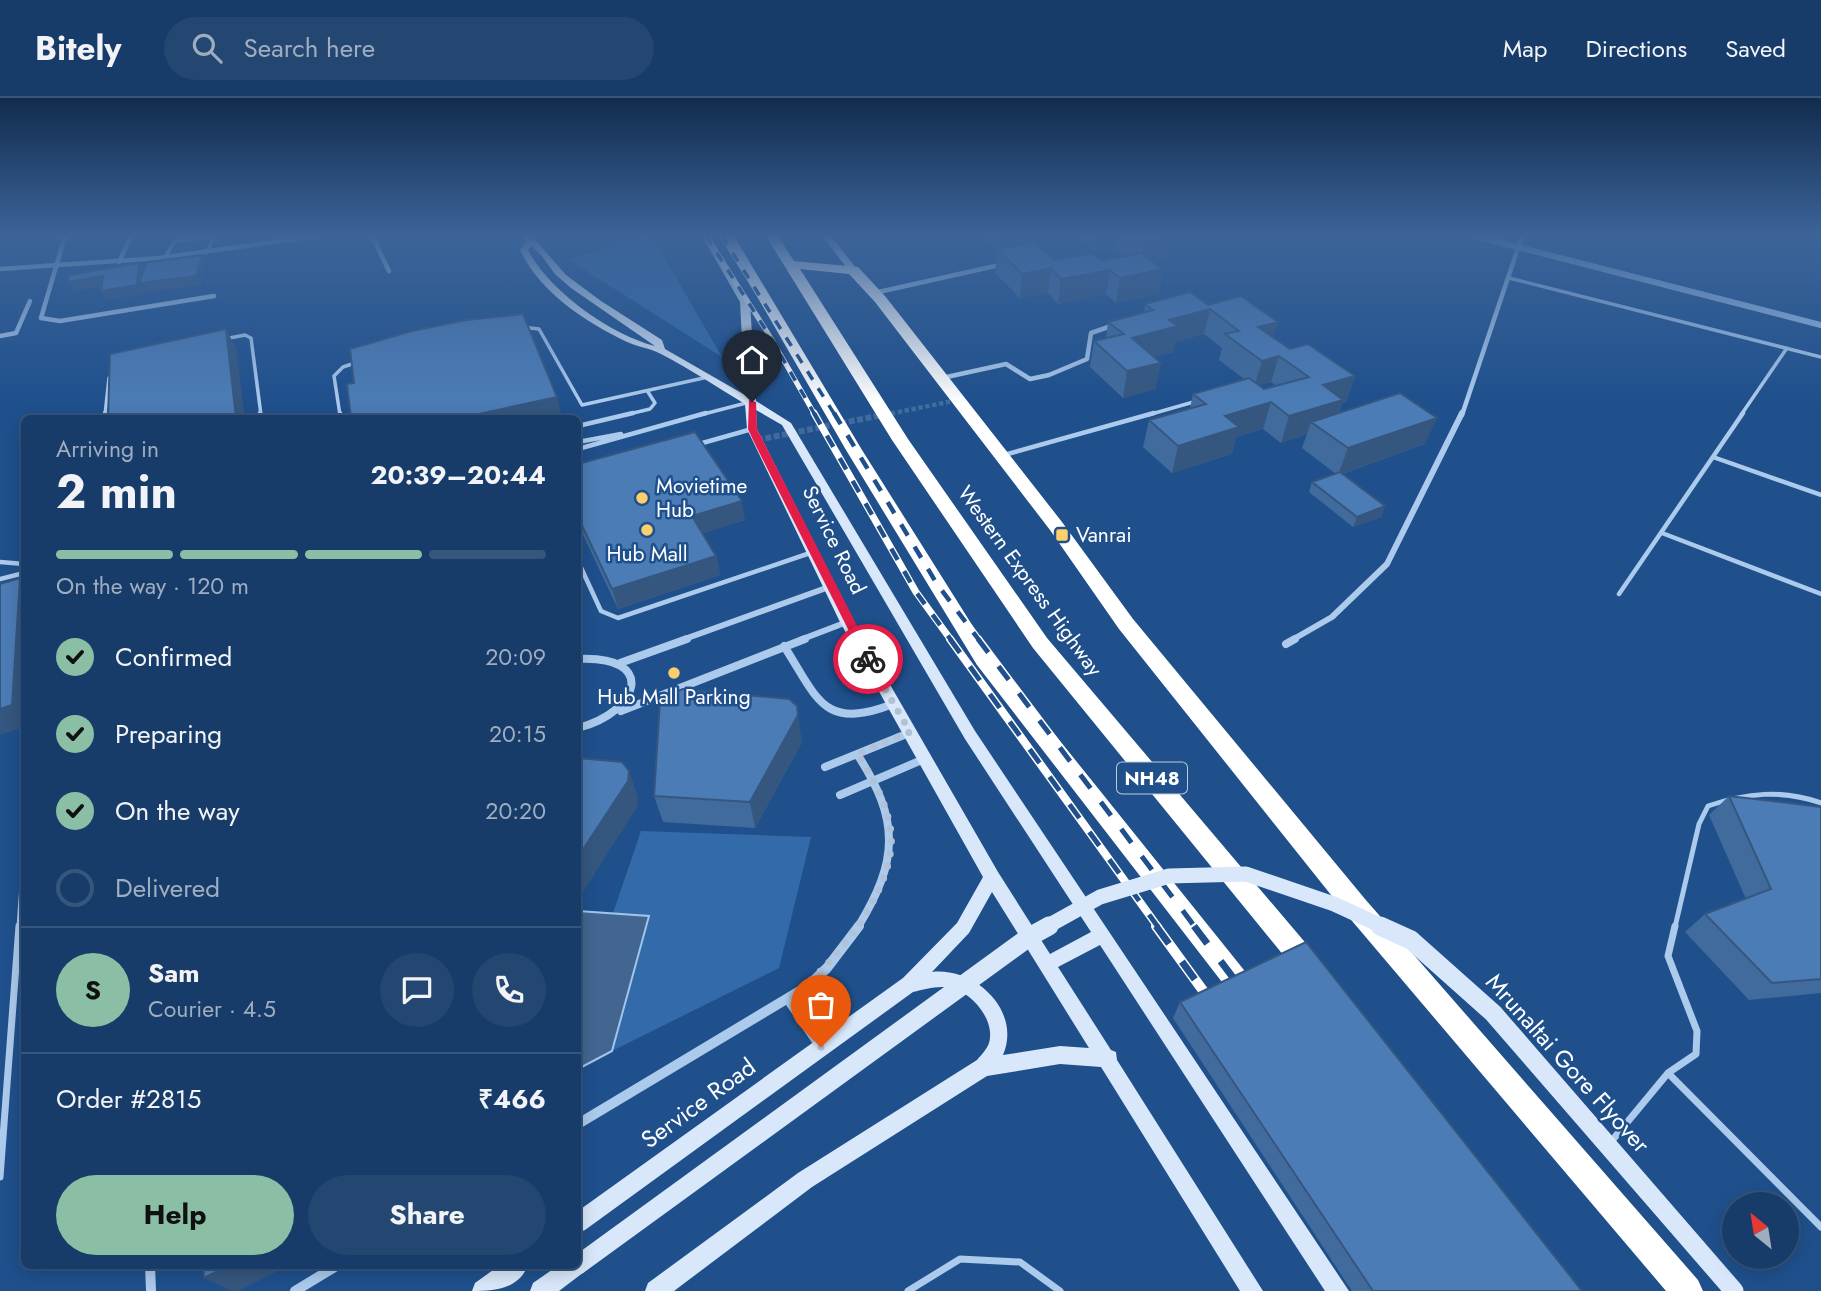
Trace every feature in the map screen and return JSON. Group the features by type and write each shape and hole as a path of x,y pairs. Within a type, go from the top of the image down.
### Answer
{"highway":[{"name":"NH48","path":"761,292 854,450 984,660 1261,1014"},
{"name":"Western Express Highway","path":"808,292 900,440 1040,643 1321,982"},
{"path":"874,293 1001,455 1126,624 1356,907 1687,1291"}],"main road":[{"path":"559,292 574,304 644,348 661,350 786,423 970,735 1338,1291"},
{"path":"582,292 659,342 661,350"},
{"name":"Service Road","path":"739,292 745,302 752,429 829,587 992,877 1109,1058 1252,1291"},
{"path":"574,304 590,298"},
{"name":"Mrunaltai Gore Flyover","path":"581,1262 1029,937 1100,897 1169,876 1246,874 1334,904 1411,940 1493,1013 1734,1291"},
{"name":"Service Road","path":"581,1221 909,984 963,928 992,877"},
{"path":"1047,964 1101,936"},
{"path":"909,984 952,980 978,990 990,1007 998,1032 998,1046 984,1067"},
{"path":"656,1291 805,1180 984,1067 1059,1055 1109,1058"},
{"path":"482,1291 512,1269"},
{"name":"Mrunaltai Gore Flyover","path":"541,1291 571,1269"}],"street":[{"path":"47,292 41,318 60,321 214,296"},
{"path":"874,293 880,292"},
{"path":"1286,644 1332,617 1387,564 1466,406 1504,292"},
{"path":"0,336 16,333 30,301"},
{"path":"25,313 41,310"},
{"path":"942,378 1006,364 1030,379 1049,375 1087,359 1091,333 1115,324"},
{"path":"620,663 829,587"},
{"path":"581,727 607,720 621,711 847,622"},
{"path":"784,646 827,707 838,714 858,716 894,704"},
{"path":"581,659 607,658 628,669 634,687 630,699 621,711"},
{"path":"825,767 910,732"},
{"path":"581,1122 788,999 816,979 860,926 884,873 891,835 881,796 857,754"},
{"path":"840,795 924,759"},
{"path":"788,999 821,1047"},
{"path":"150,1269 151,1291"},
{"path":"295,1291 331,1269"}],"lane":[{"path":"1563,292 1821,357"},
{"path":"516,328 539,329 582,405 708,377"},
{"path":"212,341 239,335 251,338 261,415"},
{"path":"1619,594 1787,348"},
{"path":"340,415 334,376 343,367 360,361"},
{"path":"105,415 109,378 118,369"},
{"path":"581,425 650,409 655,403 648,392"},
{"path":"1001,455 1202,400"},
{"path":"581,441 752,402"},
{"path":"693,445 752,429"},
{"path":"581,448 624,433"},
{"path":"1713,457 1821,495"},
{"path":"1662,533 1821,594"},
{"path":"581,568 601,611 605,615 618,618 813,552"},
{"path":"0,562 21,564"},
{"path":"0,579 21,574"},
{"path":"1608,1145 1668,1073 1696,1054 1697,1031 1668,956 1699,824 1708,806 1732,797 1761,792 1804,796 1821,803"},
{"path":"0,1177 21,896"},
{"path":"1668,1073 1821,1227"},
{"path":"908,1291 960,1259 1020,1262 1059,1291"}],"shaded area":[{"path":"619,292 684,292 722,357"},
{"path":"641,831 811,837 779,968 612,1051 648,916 613,913"},
{"path":"581,911 649,916 612,1051 581,1067"}],"building":[{"path":"1190,292 1208,305 1241,296 1278,322 1258,327 1290,349 1308,344 1355,376 1323,385 1343,400 1289,416 1271,402 1225,416 1239,427 1178,446 1149,420 1206,404 1193,394 1249,378 1264,389 1309,377 1279,356 1262,361 1225,334 1239,331 1210,309 1169,320 1178,326 1132,338 1161,363 1127,371 1094,341 1124,334 1108,322 1153,310 1145,304"},
{"path":"523,314 557,397 474,415 351,415 347,384 354,383 350,349 412,331 467,320"},
{"path":"226,329 236,415 108,415 110,354"},
{"path":"1400,393 1437,418 1348,448 1311,422"},
{"name":"Hub Mall","path":"695,432 742,501 692,516 716,556 612,589 581,523 581,463"},
{"path":"1340,472 1385,506 1357,517 1312,482"},
{"path":"20,578 12,705 0,709 0,584"},
{"path":"683,689 789,699 797,706 798,715 750,802 654,796 660,702"},
{"path":"581,758 622,762 629,771 628,781 581,852"},
{"path":"1729,796 1821,807 1821,979 1772,983 1705,914 1771,889"},
{"path":"1306,942 1582,1291 1373,1291 1180,1002"},
{"path":"203,1269 222,1269 204,1278"}],"waterway":[{"path":"1691,292 1821,325"}],"tunnel":[{"path":"884,415 958,400"},
{"path":"757,440 892,413"}],"railway":[{"path":"741,292 815,415"},
{"path":"757,292 835,415"},
{"path":"814,413 916,592 951,640"},
{"path":"834,413 937,584 979,640"},
{"path":"950,639 1158,927"},
{"path":"978,639 1195,927"},
{"path":"1156,926 1215,1007"},
{"path":"1194,926 1244,992"}],"way so far":[{"path":"821,1047 788,999 816,979 860,926 884,873 891,835 881,796 857,754 910,732 868,659"}],"place":[{"name":"Movietime Hub","path":"642,498"},
{"name":"Hub Mall","path":"647,530"},
{"name":"Vanrai","path":"1062,535"},
{"name":"Hub Mall Parking","path":"674,673"}],"route":[{"path":"752,402 752,429 868,659"}]}
